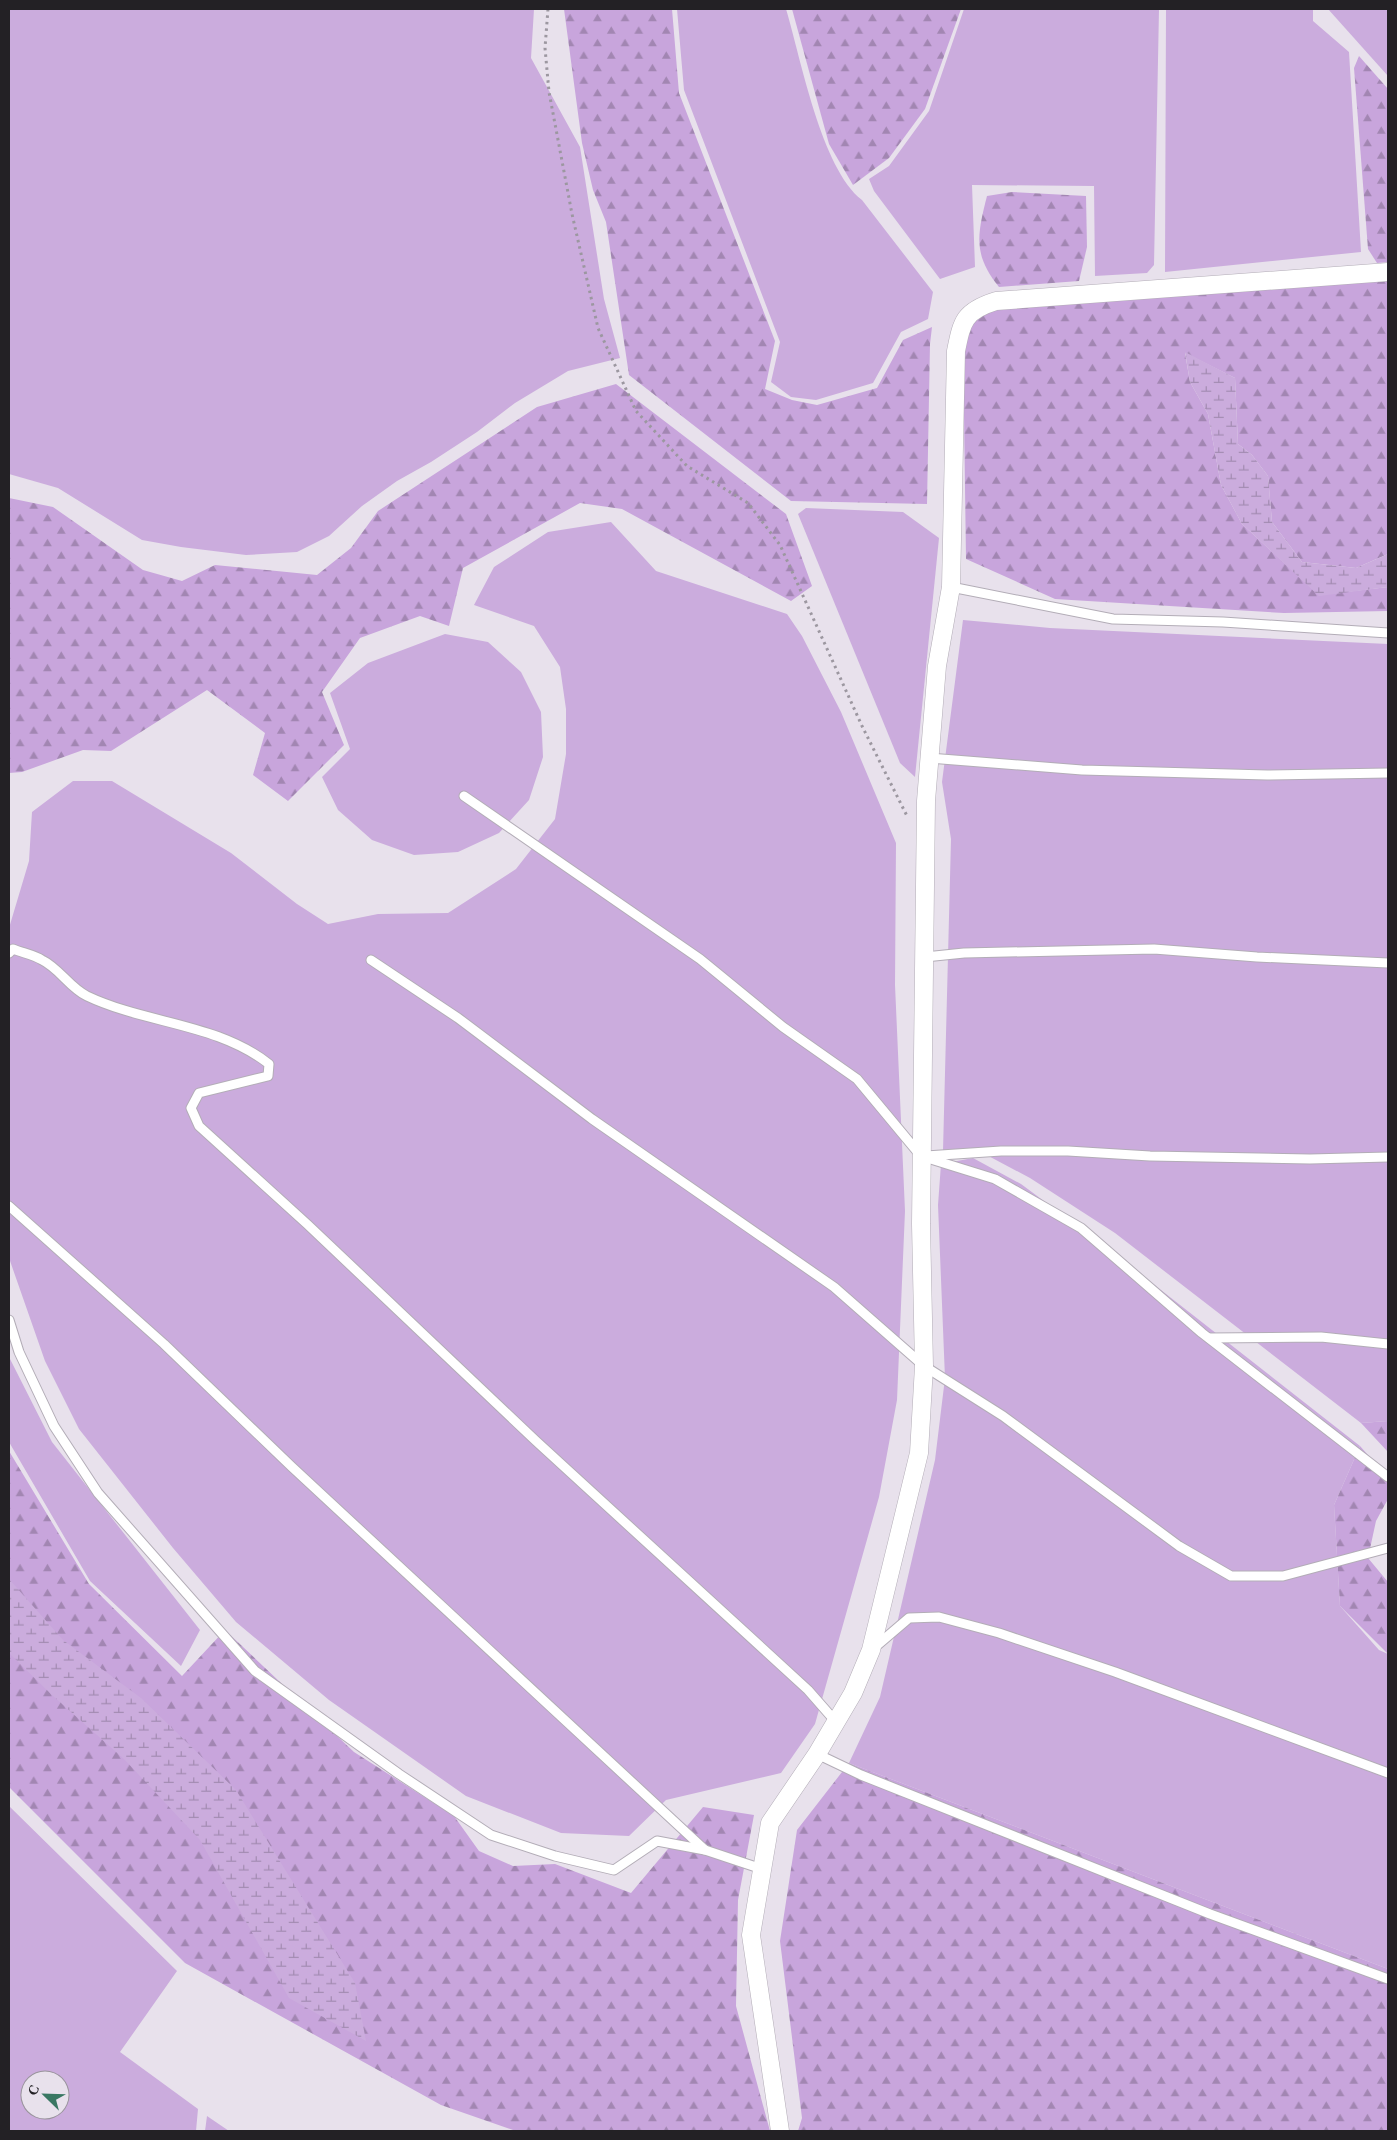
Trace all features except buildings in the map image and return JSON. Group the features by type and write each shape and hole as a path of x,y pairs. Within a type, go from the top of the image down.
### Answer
{"street":[{"path":"780,2131 751,1935 770,1823 817,1754 853,1693 871,1650 918,1453 924,1366 921,1156 926,801 937,666 951,587 956,351 961,326 970,312 996,301 1388,272"}],"lane":[{"path":"951,587 1113,619 1223,622 1388,632"},
{"path":"928,758 1082,770 1267,775 1388,773"},
{"path":"464,796 692,953 783,1027 856,1079 921,1156 995,1180 1081,1228 1209,1338 1388,1477"},
{"path":"9,953 13,949 43,960 85,995 129,1012 217,1036 253,1051 269,1064 268,1076 199,1093 191,1108 199,1126 307,1224 543,1448 808,1690 836,1722"},
{"path":"925,957 964,953 1154,949 1257,957 1388,963"},
{"path":"370,960 458,1018 592,1119 834,1287 924,1366 1003,1416 1179,1546 1231,1576 1283,1576 1388,1548"},
{"path":"921,1156 1001,1151 1068,1150 1150,1156 1310,1160 1388,1157"},
{"path":"9,1206 164,1344 292,1467 705,1850"},
{"path":"9,1320 19,1352 54,1426 98,1493 255,1670 399,1774 491,1835 555,1856 614,1870 657,1841 705,1850 762,1869"},
{"path":"1209,1338 1321,1337 1388,1344"},
{"path":"871,1650 909,1618 939,1617 999,1633 1115,1672 1388,1774"},
{"path":"817,1754 862,1775 1210,1914 1388,1979"}],"path":[{"path":"548,9 545,48 549,92 572,214 598,328 636,412 687,466 748,503 780,545 862,726 908,819"}],"green space":[{"path":"9,9 534,9 531,58 580,147 604,299 620,358 568,371 515,403 477,432 431,462 397,481 362,506 329,536 297,552 246,555 142,540 58,488 9,474"},
{"path":"564,9 672,9 679,93 775,341 765,389 792,400 817,405 877,388 903,340 932,327 930,344 927,504 791,501 629,375 606,222 593,190 582,143"},
{"path":"677,9 786,9 814,111 835,164 848,185 862,200 933,292 928,319 901,332 873,383 816,400 791,397 771,382 780,342 684,90"},
{"path":"792,9 961,9 925,109 889,158 853,185 829,144"},
{"path":"964,9 1159,9 1154,265 1147,273 1095,276 1094,186 972,185 975,267 940,279 874,191 869,179 889,166 929,111"},
{"path":"1166,9 1313,9 1313,21 1349,52 1361,252 1165,272"},
{"path":"1328,9 1388,9 1388,76"},
{"path":"1359,56 1388,89 1388,262 1377,263 1368,249 1354,68"},
{"path":"1012,192 1086,196 1087,247 1079,281 999,287 985,265 981,254 981,222 987,196"},
{"path":"1388,276 1388,554 1356,568 1302,562 1272,522 1268,476 1252,455 1238,444 1235,378 1185,353 1190,382 1208,414 1221,485 1242,524 1319,595 1388,587 1388,611 1284,613 1055,599 966,559 963,342 974,322 987,307"},
{"path":"1185,352 1235,378 1238,444 1252,455 1268,476 1272,522 1302,562 1356,568 1388,554 1388,587 1319,596 1242,524 1221,485 1208,414 1190,382"},
{"path":"616,384 786,514 812,586 791,601 622,509 580,503 463,568 449,626 420,616 360,638 322,692 344,745 288,801 253,775 265,733 207,690 111,751 83,750 22,772 9,773 9,498 53,507 143,570 182,581 215,565 317,575 351,548 378,511 537,407"},
{"path":"806,508 903,512 939,538 915,777 900,763 798,514"},
{"path":"611,522 656,571 787,614 802,636 841,712 896,843 895,985 905,1211 897,1400 879,1497 815,1724 781,1773 666,1800 629,1836 561,1833 466,1796 329,1700 236,1622 173,1548 79,1429 45,1361 9,1258 9,928 29,861 32,812 73,781 112,781 231,853 297,904 328,924 378,914 448,913 516,869 555,819 566,754 566,709 560,667 534,626 474,605 494,567 548,532"},
{"path":"963,620 1050,628 1388,644 1388,1421 1361,1423 1115,1233 1030,1178 981,1152 943,1151 951,839 942,782"},
{"path":"445,634 488,642 521,672 541,712 543,757 529,800 499,833 458,852 414,855 372,840 338,810 322,777 350,749 330,693 368,663"},
{"path":"973,1158 1021,1184 1106,1247 1360,1446 1334,1505 1340,1606 1379,1650 1388,1654 1388,1969 849,1763 880,1697 935,1460 945,1378 938,1205 941,1164"},
{"path":"9,1357 52,1442 200,1630 181,1666 90,1581 9,1442"},
{"path":"1388,1421 1388,1452 1361,1423"},
{"path":"1360,1446 1388,1478 1388,1499 1376,1521 1368,1558 1388,1582 1388,1654 1340,1606 1334,1505"},
{"path":"9,1451 89,1584 182,1676 225,1630 354,1752 454,1816 479,1851 513,1866 555,1864 631,1893 703,1807 754,1815 738,1900 736,2006 770,2131 516,2131 441,2105 185,1963 9,1787"},
{"path":"9,1579 63,1640 141,1698 236,1790 355,1983 366,2041 289,1998 200,1840 124,1759 53,1696 9,1653"},
{"path":"849,1763 1388,1969 1388,2131 798,2131 802,2118 780,1941 797,1830"},
{"path":"9,1806 177,1971 120,2052 198,2109 196,2131 9,2131"},
{"path":"207,2116 229,2131 205,2131"}]}
